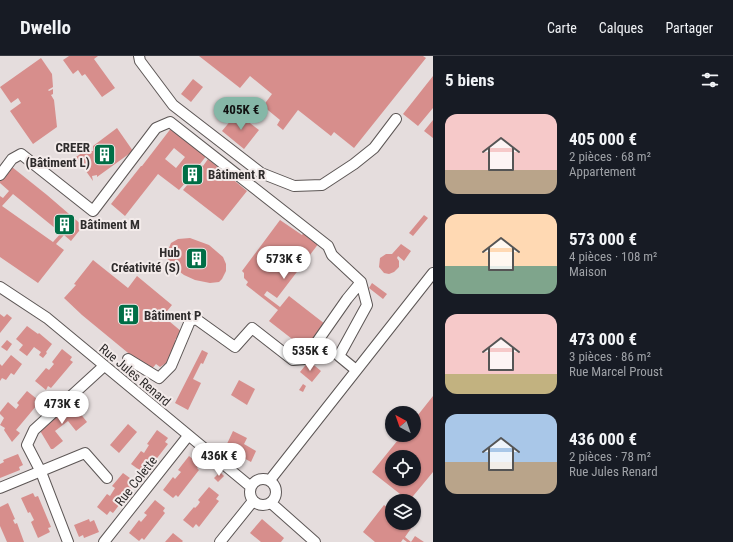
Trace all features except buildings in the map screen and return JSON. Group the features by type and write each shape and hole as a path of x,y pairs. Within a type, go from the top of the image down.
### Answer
{"street":[{"path":"139,56 140,60 173,105 261,173 294,186 322,185 354,164 374,148 396,119"},
{"path":"0,175 12,159 21,154 93,211 156,128 170,122 328,246 332,255 361,282 367,305 339,356 356,370"},
{"path":"270,480 433,273"},
{"path":"128,359 159,378 171,366 190,321 196,319 235,347 252,328 293,360 305,359 347,299 361,282"},
{"name":"Rue Jules Renard","path":"0,287 47,318 251,487"},
{"path":"68,542 41,472 27,445 34,430 104,366"},
{"name":"Rue Colette","path":"104,542 188,436"},
{"path":"0,488 85,453 107,478"},
{"path":"264,478 270,480 277,488 275,499 271,503 265,505 254,501 250,492 254,482 264,478"},
{"path":"220,542 254,501"},
{"path":"271,503 315,542"}],"place":[{"name":"CREER (Bâtiment L)","path":"105,154"},
{"name":"Bâtiment R","path":"193,174"},
{"name":"Bâtiment M","path":"65,224"},
{"name":"Hub Créativité (S)","path":"196,259"},
{"name":"Bâtiment P","path":"129,315"}]}
